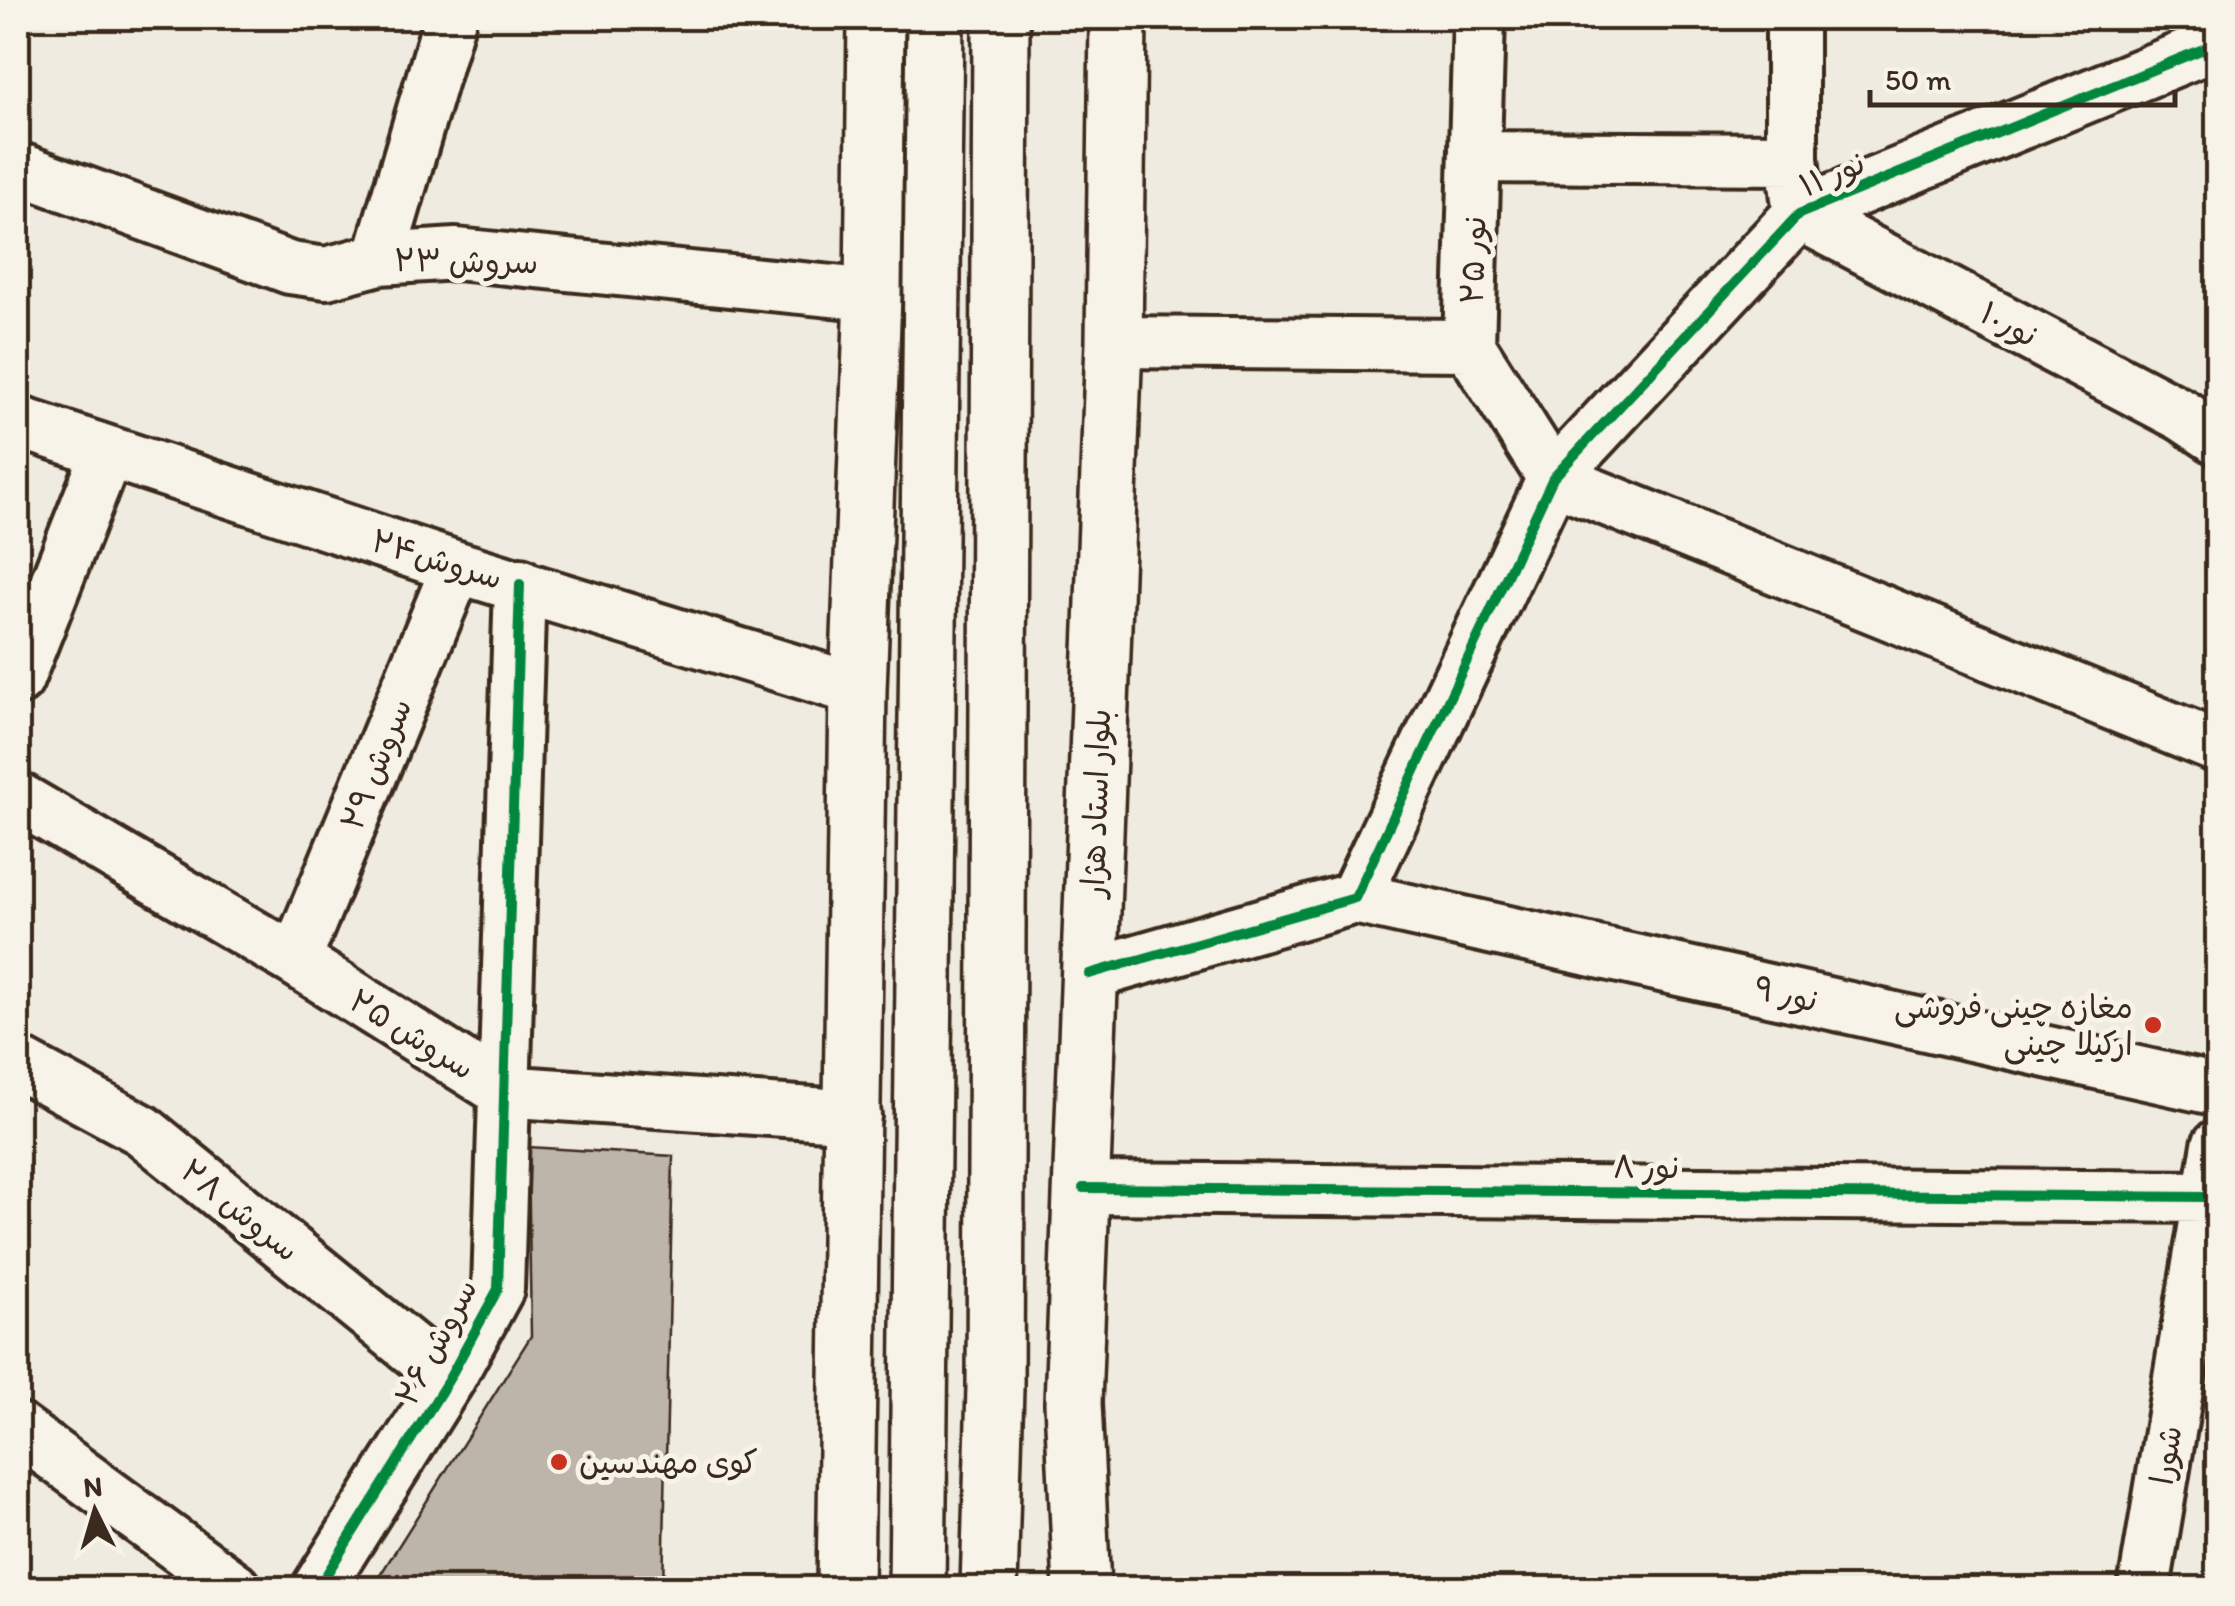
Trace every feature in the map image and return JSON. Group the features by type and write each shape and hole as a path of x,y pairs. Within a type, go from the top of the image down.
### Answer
{"main road":[{"path":"845,1588 855,1116 858,690 873,295 876,18"},
{"path":"917,1588 935,18"},
{"path":"989,1588 996,1388 1002,18"},
{"name":"بلوار استاد هژار","path":"1082,1588 1073,1403 1114,342 1118,18"},
{"path":"872,154 932,399"},
{"path":"996,1388 1073,1403"}],"street":[{"path":"379,258 450,18"},
{"name":"نور ۲۵","path":"1479,18 1478,157 1469,346 1552,478"},
{"path":"1792,18 1792,159 1798,214"},
{"name":"نور ۱۱","path":"1354,898 1552,478 1798,214 2218,43"},
{"path":"1478,157 1792,159"},
{"name":"سروش ۲۳","path":"18,168 290,268 326,273 379,258 456,254 873,295"},
{"name":"نور۱۰","path":"1798,214 2182,414 2218,438"},
{"path":"1114,342 1469,346"},
{"name":"سروش۲۴","path":"18,422 457,567 858,690"},
{"path":"18,679 107,453"},
{"path":"1552,478 2218,747"},
{"name":"سروش ۲۹","path":"296,960 457,567"},
{"name":"سروش ۲۶","path":"318,1588 448,1378 498,1289 520,584"},
{"name":"سروش ۲۵","path":"18,798 296,960 503,1091 855,1116"},
{"path":"1089,974 1354,898"},
{"name":"نور ۹","path":"1354,898 2218,1090"},
{"name":"سروش ۲۸","path":"18,1063 142,1130 448,1378"},
{"name":"شورا","path":"2144,1588 2218,1145"},
{"name":"نور ۸","path":"1083,1188 2209,1197"},
{"path":"18,1429 235,1588"}],"building":[{"name":"کوی مهندسین","path":"528,1147 673,1156 663,1588 372,1588 531,1336"}],"cycle path":[{"path":"1089,974 1355,898 1553,478 1799,214 2218,43"},
{"path":"318,1588 449,1379 498,1289 520,584"},
{"path":"1083,1188 2209,1197"}],"place":[{"name":"مغازه چینی فروشی ارکیلا چینی","path":"2153,1025"},
{"name":"کوی مهندسین","path":"559,1462"}]}
